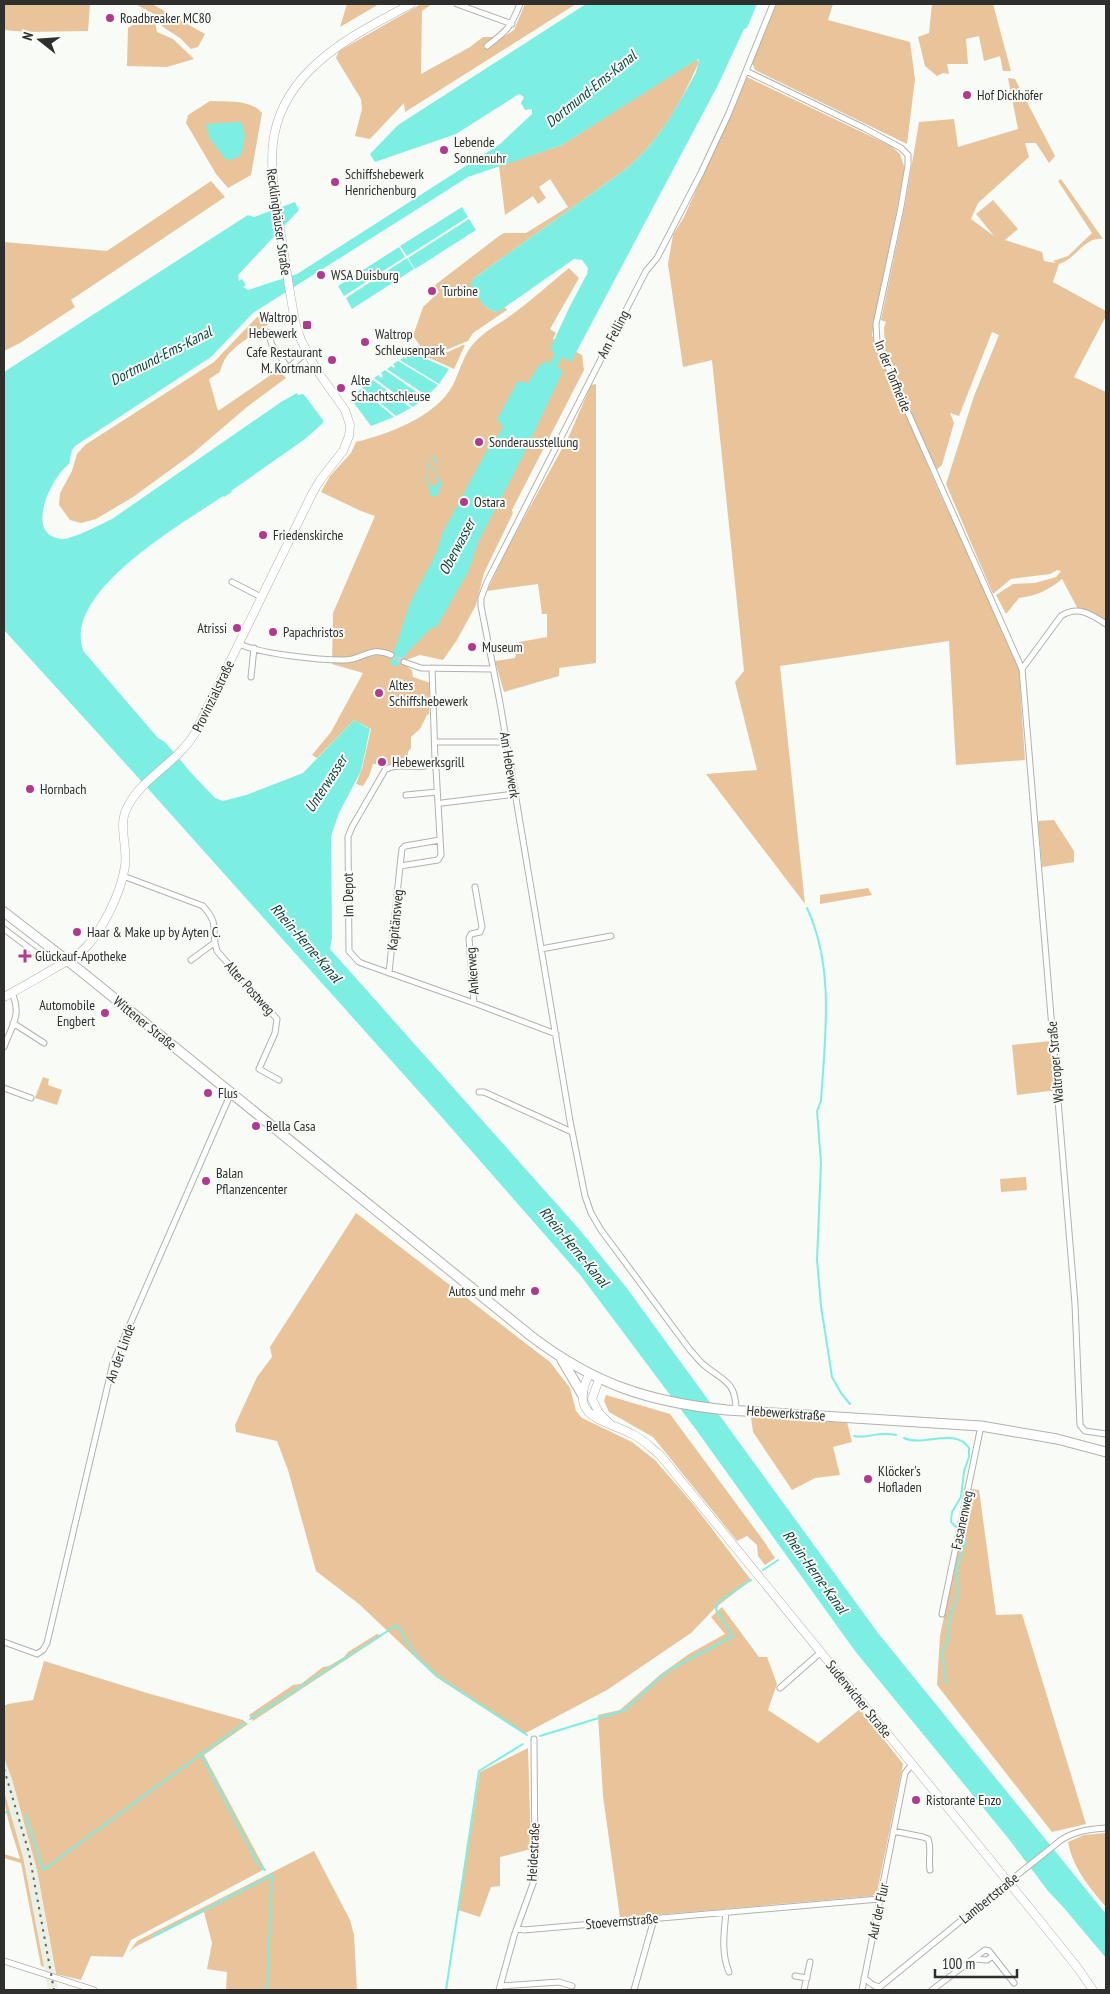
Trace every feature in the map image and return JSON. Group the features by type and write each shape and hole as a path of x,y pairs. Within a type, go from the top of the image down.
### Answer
{"main road":[{"name":"Recklinghäuser Straße","path":"347,415 316,369 296,326 286,272 271,166 271,152 278,118 291,93 310,70 349,40 411,4"},
{"name":"Provinzialstraße","path":"4,997 78,954 90,943 108,914 126,864 124,815 129,804 142,788 180,754 195,734 313,492 346,447 350,432 347,415"},
{"name":"Wittener Straße","path":"4,912 402,1230 490,1304 561,1358"},
{"path":"561,1358 599,1379 662,1401 731,1410"},
{"path":"561,1358 582,1394"},
{"path":"582,1394 589,1374"},
{"name":"Suderwicher Straße","path":"599,1379 592,1399 599,1413 610,1424"},
{"name":"Suderwicher Straße","path":"582,1394 585,1406 593,1417 640,1438 660,1455 1077,1967 1093,1990"},
{"name":"Hebewerkstraße","path":"731,1410 981,1426 1058,1439 1106,1452"}],"street":[{"path":"457,4 512,24"},
{"path":"487,46 506,32 512,24 520,4"},
{"name":"Am Felling","path":"492,669 481,606 482,592 646,271 657,258 701,173 773,4"},
{"name":"In der Torfheide","path":"746,71 864,128 901,148 908,155 901,207 876,324 877,343 1022,669"},
{"path":"268,332 272,345 288,368 307,352"},
{"path":"232,582 261,596"},
{"path":"1022,669 1061,616 1068,611 1078,610 1089,613 1106,624"},
{"path":"239,644 314,658 345,660 377,651 391,655"},
{"path":"251,677 254,648"},
{"path":"404,662 416,667 492,669"},
{"path":"400,866 438,860 441,855 436,770 433,763 436,757 432,668"},
{"name":"Am Hebewerk","path":"492,669 556,1034"},
{"name":"Waltroper Straße","path":"1022,669 1075,1304 1080,1425 1084,1431 1106,1434"},
{"path":"435,742 506,742"},
{"name":"Im Depot","path":"433,763 423,766 390,766 385,770 353,824 348,837 349,951 359,962 474,1002 556,1034"},
{"path":"406,795 437,792"},
{"path":"442,802 515,794"},
{"name":"Kapitänsweg","path":"389,973 402,849 405,846 440,840"},
{"path":"123,876 203,906 212,916 215,924 214,944 191,960"},
{"name":"Ankerweg","path":"474,1002 469,938 471,934 480,932 482,927 475,887"},
{"path":"4,929 36,953 38,959"},
{"path":"541,949 611,936"},
{"name":"Alter Postweg","path":"214,944 217,950 277,1018 275,1034 259,1069 279,1080"},
{"path":"4,1046 18,1006 12,993"},
{"path":"13,1023 44,1043"},
{"name":"Hebewerkstraße","path":"556,1034 584,1196 591,1213 601,1230 690,1350 703,1364 728,1382 734,1392 731,1410"},
{"path":"4,1088 30,1098"},
{"path":"479,1092 484,1092 572,1132"},
{"name":"An der Linde","path":"4,1642 38,1654 47,1643 113,1363 231,1093"},
{"name":"Fasanenweg","path":"942,1614 981,1426"},
{"path":"780,1688 821,1652"},
{"name":"Heidestraße","path":"500,1988 517,1928 535,1878 534,1739"},
{"name":"Auf der Flur","path":"862,1990 905,1773 912,1764"},
{"name":"Lambertstraße","path":"864,1978 878,1989 1060,1840 1080,1831 1106,1828"},
{"path":"893,1831 928,1839 930,1845 928,1860 930,1870"},
{"name":"Stoevernstraße","path":"517,1928 524,1930 879,1899"},
{"path":"726,1912 724,1947 725,1962 729,1972"},
{"path":"634,1990 654,1919"},
{"path":"932,1990 985,1950 993,1956 1014,1983"},
{"path":"974,1959 987,1960 993,1956"},
{"path":"4,1961 94,1990"},
{"path":"804,1990 810,1962"},
{"path":"794,1976 807,1978"},
{"path":"500,1988 558,1982 572,1986"}],"shaded area":[{"path":"4,4 90,4 88,31 27,32 4,30"},
{"path":"132,4 152,4 205,34 198,47 191,49 180,38 163,27 154,14"},
{"path":"347,4 379,4 340,27"},
{"path":"421,4 432,4 422,11 421,74 470,47 483,37 500,39 514,30 525,4 576,4 405,112 404,103 370,139 355,136 362,109 361,99 336,58 339,51"},
{"path":"776,4 833,4 828,20 910,42 915,79 907,144 755,70 752,63"},
{"path":"932,4 993,4 1011,71 1003,71 1000,56 984,61 979,36 966,39 968,64 947,64 949,74 943,73 937,76 925,66 918,37 929,33"},
{"path":"146,16 154,17 157,32 173,39 194,59 167,67 127,66 128,28"},
{"path":"696,59 699,62 669,120 639,157 626,169 473,279 478,295 487,307 496,312 505,307 507,310 473,333 468,341 446,350 421,347 413,336 423,307 439,292 435,285 504,233 526,233 568,207 550,179 539,187 546,198 538,204 533,196 505,215 499,166 562,145"},
{"path":"747,77 891,146 900,154 905,169 872,335 940,494 1018,657 1025,760 956,765 949,641 780,666 805,904 706,774 757,770 735,682 744,671 712,360 683,367 668,264 673,235 684,217"},
{"path":"1008,78 1015,79 1055,156 1049,163 1036,143 1025,143 1029,157 978,203 971,219 994,236 976,214 993,200 1018,229 1005,240 1042,252 1044,261 1056,263 1053,261 1068,256 1092,233 1058,181 1061,179 1103,239 1090,241 1066,261 1059,264 1053,282 1106,311 1106,316 1074,377 1106,392 1106,624 1078,609 1062,579 1042,592 1019,598 1006,614 996,595 1013,584 1035,583 1056,577 1061,571 1057,570 1050,574 1011,579 993,594 946,484 974,396 999,335 992,332 959,416 950,413 954,423 942,465 936,470 885,350 884,328 886,322 881,320 905,205 919,122 954,119 958,147 1018,129"},
{"path":"210,101 245,103 262,113 251,175 228,188 216,174 186,123 188,115"},
{"path":"211,181 225,197 71,300 75,307 20,343 4,351 4,242 107,251"},
{"path":"569,268 579,278 550,329 556,333 553,339 582,355 584,370 512,510 513,513 484,573 476,605 457,640 443,660 420,655 406,660 403,664 412,670 413,677 430,683 429,714 420,729 411,737 408,765 373,764 363,786 356,784 362,769 371,729 354,720 317,758 312,755 331,732 363,673 332,664 333,613 375,516 321,492 330,476 351,453 356,442 396,429 423,415 435,406 453,385 465,356 472,345"},
{"path":"269,310 275,318 236,347 223,362 220,372 209,379 218,411 278,370 286,378 247,407 192,454 133,497 96,519 81,523 70,520 59,505 60,493 72,471 77,454 85,445 214,362 256,318"},
{"path":"465,345 454,369 418,353 422,349 448,352"},
{"path":"596,384 596,663 559,668 559,676 504,692 495,661 515,658 519,642 547,637 547,614 542,614 538,584 487,591 508,547 569,436 591,385"},
{"path":"1054,820 1074,851 1074,862 1042,867 1038,821"},
{"path":"868,888 872,895 820,904 820,895"},
{"path":"1052,1041 1058,1090 1017,1095 1012,1045"},
{"path":"43,1077 49,1079 48,1085 62,1090 57,1105 35,1098"},
{"path":"1026,1177 1027,1190 1001,1192 1000,1179"},
{"path":"356,1213 550,1362 570,1388 576,1411 582,1418 632,1442 655,1460 693,1504 751,1580 715,1608 691,1633 607,1690 524,1734 436,1677 359,1604 316,1571 288,1470 277,1441 236,1432 235,1425 257,1377 272,1357 270,1347"},
{"path":"606,1395 670,1414 775,1558 765,1565 758,1556 757,1545 747,1536 737,1541 653,1437 609,1412 604,1401"},
{"path":"751,1417 847,1422 852,1442 833,1447 840,1475 815,1478 792,1490 753,1432"},
{"path":"971,1489 979,1490 996,1615 1022,1614 1086,1824 1052,1832 937,1685 940,1636"},
{"path":"722,1607 759,1657 767,1657 777,1684 768,1710 818,1743 860,1709 903,1764 877,1892 872,1896 620,1918 603,1796 598,1715 620,1710 661,1674 689,1654 725,1634 711,1617"},
{"path":"377,1634 382,1636 253,1721 249,1715 293,1685 301,1684 323,1667 329,1666 344,1657 348,1652"},
{"path":"44,1661 243,1720 248,1724 204,1755 265,1869 131,1940 123,1957 91,1956 81,1980 56,1974 37,1870 12,1779 4,1758 4,1706 33,1700"},
{"path":"528,1748 531,1849 500,1857 500,1886 491,1887 480,1917 458,1910 480,1772"},
{"path":"4,1758 12,1779 37,1870 58,1990 48,1990 23,1857 4,1791"},
{"path":"4,1791 23,1857 44,1967 41,1966 21,1863 4,1858 4,1854 20,1859 7,1817"},
{"path":"1106,1833 1106,1907 1078,1869 1068,1842 1084,1835"},
{"path":"314,1851 350,1920 354,1935 357,1990 226,1990 227,1972 207,1969 212,1943 204,1912 135,1947 129,1952 137,1941"}],"water":[{"path":"586,4 757,4 718,85 571,362 562,357 557,367 563,371 521,460 479,540 468,572 436,628 432,627 408,652 397,667 390,664 410,603 437,552 442,534 494,437 497,438 503,427 497,419 518,381 528,383 540,364 542,365 544,361 549,364 555,354 550,349 587,274 588,268 582,260 574,259 498,312 489,309 478,298 471,285 473,279 626,169 638,158 657,137 672,114 695,74 699,62 698,59 562,145 468,177 253,313 211,357 75,446 72,450 69,464 55,480 44,504 42,517 44,527 50,535 66,539 112,519 281,402 297,393 298,395 303,394 305,396 323,420 323,423 305,439 232,492 181,523 155,542 107,584 90,607 81,629 84,652 158,738 165,742 215,798 223,801 246,795 303,773 354,720 370,729 361,771 339,813 331,836 332,937 330,949 579,1229 626,1287 878,1633 1106,1914 1106,1958 1048,1891 1008,1838 855,1651 697,1431 581,1276 439,1114 4,630 4,372 248,215 254,217 295,202 299,210 238,275 239,281 242,279 246,285 243,287 248,290 297,274 500,144 532,114 532,109 525,110 521,103 524,97 519,94 456,134 375,162 370,154 398,125"},
{"path":"241,122 245,139 240,156 230,160 225,159 209,137 206,124"},
{"path":"462,207 468,217 407,256 400,246"},
{"path":"469,219 476,230 415,269 408,258"},
{"path":"399,247 405,257 344,296 338,286"},
{"path":"407,258 414,269 352,309 346,298"},
{"path":"411,352 449,369 439,384 400,360 404,357 406,359 406,356"},
{"path":"398,361 438,385 427,396 387,369 391,366 394,368 393,364"},
{"path":"385,370 425,398 413,407 374,378 378,375 381,378 383,376 381,373"},
{"path":"373,380 411,408 396,416 362,388 366,384 369,387 371,386 369,383"},
{"path":"361,389 394,417 371,426 351,399 358,395 357,392"},
{"path":"435,456 437,461 435,473 442,484 436,497 430,495 430,488 426,478 429,459","holes":["432,458 436,460 434,470 438,484 435,486 431,485 427,478 430,460"]}],"waterway":[{"path":"807,908 822,954 826,1003 821,1101 817,1111 821,1163 817,1260 821,1306 832,1377 850,1404"},
{"path":"854,1436 896,1435"},
{"path":"904,1438 912,1440 956,1439 963,1442 969,1448 961,1497 952,1512 951,1522 957,1528"},
{"path":"946,1684 942,1652 949,1636 949,1621 958,1593 957,1567 966,1541 963,1531"},
{"path":"763,1570 778,1560"},
{"path":"540,1736 625,1710 671,1669 733,1636 716,1610 718,1602 751,1580"},
{"path":"250,1719 397,1625 416,1656 437,1676 527,1735"},
{"path":"245,1723 201,1754 258,1864 265,1870"},
{"path":"446,1990 479,1771 523,1744"},
{"path":"26,1815 43,1870 201,1754"},
{"path":"4,1812 8,1813"},
{"path":"152,1937 272,1875"},
{"path":"267,1990 272,1875"}],"tunnel":[{"path":"391,655 404,662"}],"railway":[{"path":"4,1769 29,1853 54,1990"}],"place":[{"name":"Roadbreaker MC80","path":"110,18"},
{"name":"Hof Dickhöfer","path":"967,95"},
{"name":"Lebende Sonnenuhr","path":"444,150"},
{"name":"Schiffshebewerk Henrichenburg","path":"335,182"},
{"name":"WSA Duisburg","path":"321,275"},
{"name":"Turbine","path":"432,291"},
{"name":"Waltrop Hebewerk","path":"307,325"},
{"name":"Waltrop Schleusenpark","path":"365,342"},
{"name":"Cafe Restaurant M. Kortmann","path":"332,360"},
{"name":"Alte Schachtschleuse","path":"341,388"},
{"name":"Sonderausstellung","path":"479,442"},
{"name":"Ostara","path":"464,502"},
{"name":"Friedenskirche","path":"263,535"},
{"name":"Atrissi","path":"237,628"},
{"name":"Papachristos","path":"273,632"},
{"name":"Museum","path":"472,647"},
{"name":"Altes Schiffshebewerk","path":"379,693"},
{"name":"Hebewerksgrill","path":"382,762"},
{"name":"Hornbach","path":"30,789"},
{"name":"Haar & Make up by Ayten C.","path":"77,932"},
{"name":"Glückauf-Apotheke","path":"25,956"},
{"name":"Automobile Engbert","path":"105,1013"},
{"name":"Flus","path":"208,1093"},
{"name":"Bella Casa","path":"256,1126"},
{"name":"Balan Pflanzencenter","path":"206,1181"},
{"name":"Autos und mehr","path":"535,1291"},
{"name":"Klöcker's Hofladen","path":"868,1479"},
{"name":"Ristorante Enzo","path":"916,1800"}],"water label":[{"name":"Dortmund-Ems-Kanal","path":"591,89"},
{"name":"Dortmund-Ems-Kanal","path":"161,356"},
{"name":"Oberwasser","path":"457,547"},
{"name":"Unterwasser","path":"326,784"},
{"name":"Rhein-Herne-Kanal","path":"306,943"},
{"name":"Rhein-Herne-Kanal","path":"574,1247"},
{"name":"Rhein-Herne-Kanal","path":"815,1572"}]}
